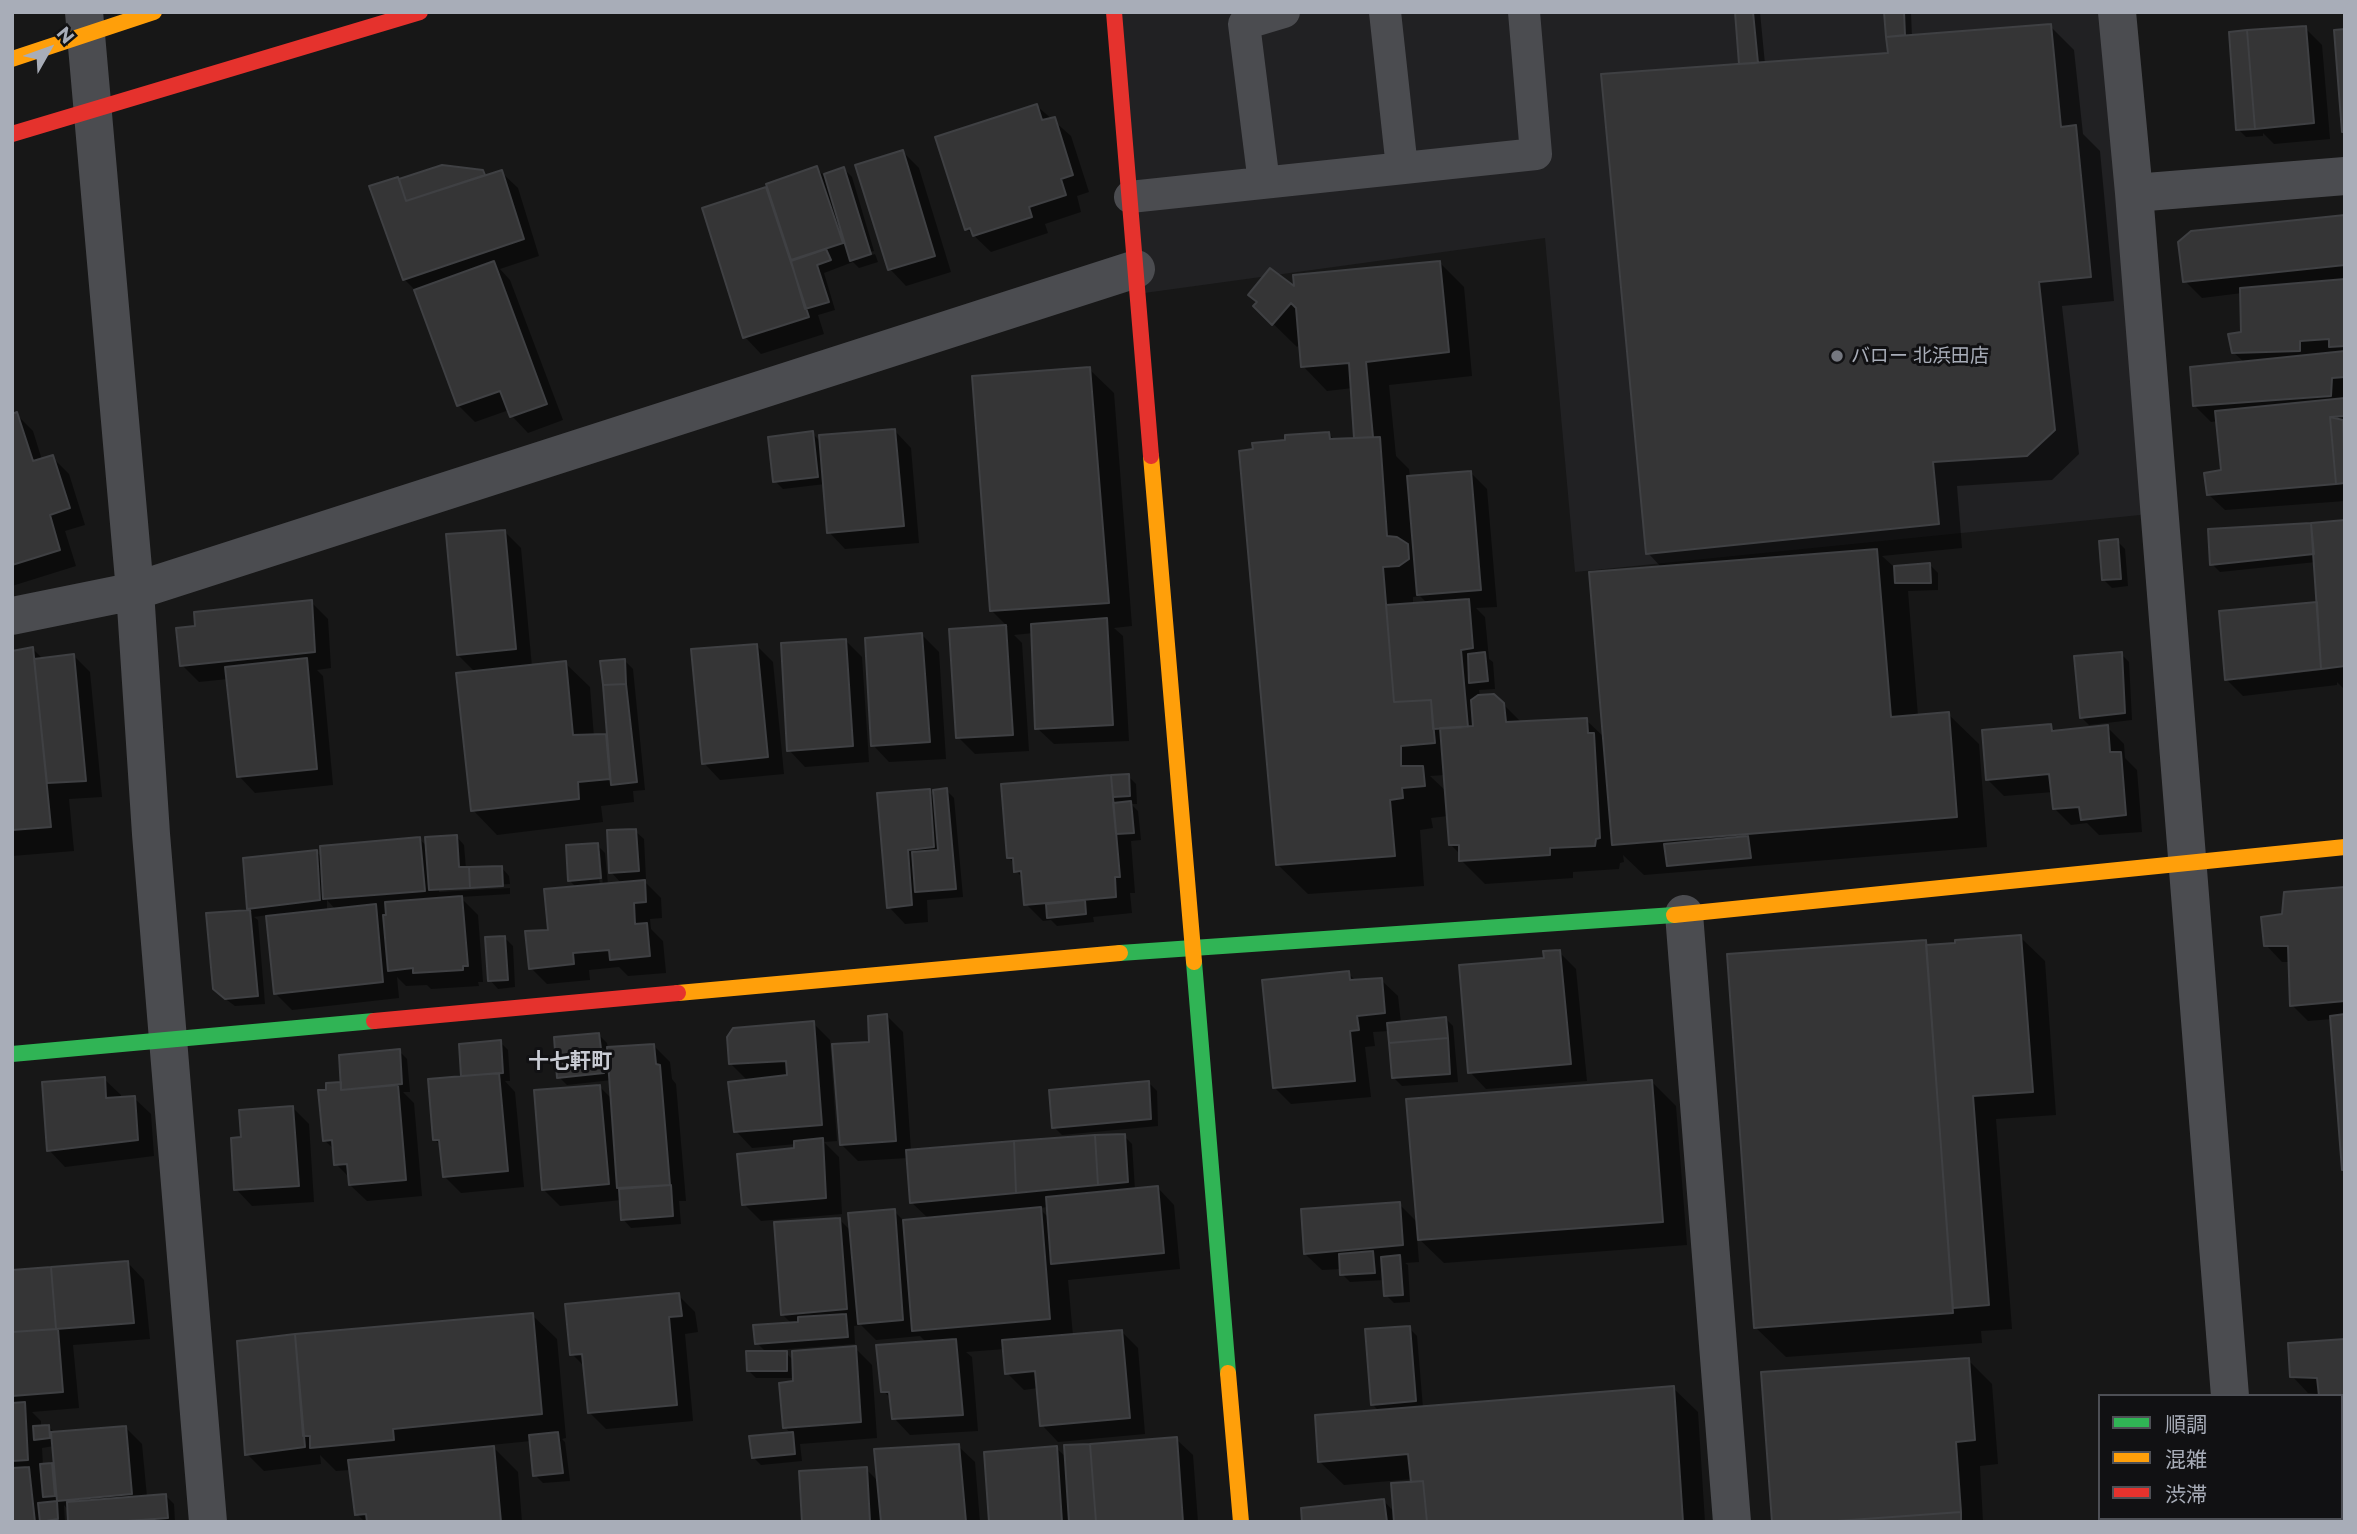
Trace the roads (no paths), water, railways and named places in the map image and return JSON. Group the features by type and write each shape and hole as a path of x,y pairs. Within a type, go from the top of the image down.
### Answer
{"street":[{"path":"12,59 85,24 154,12"},
{"path":"12,134 420,12"},
{"path":"1114,12 1241,1522"},
{"path":"2117,12 2134,193 2230,1394"},
{"path":"85,24 135,591 167,1040 208,1522"},
{"path":"2134,193 2345,176"},
{"path":"12,616 135,591 1136,269"},
{"path":"12,1054 1193,946 1684,914 2345,847"},
{"path":"1684,914 1732,1522"}],"lane":[{"path":"1264,183 1244,24 1284,12"},
{"path":"1385,12 1402,169"},
{"path":"1130,197 1536,154 1524,12"}],"place":[{"name":"バロー 北浜田店","path":"1837,356"}],"district":[{"name":"十七軒町","path":"570,1062"}]}
